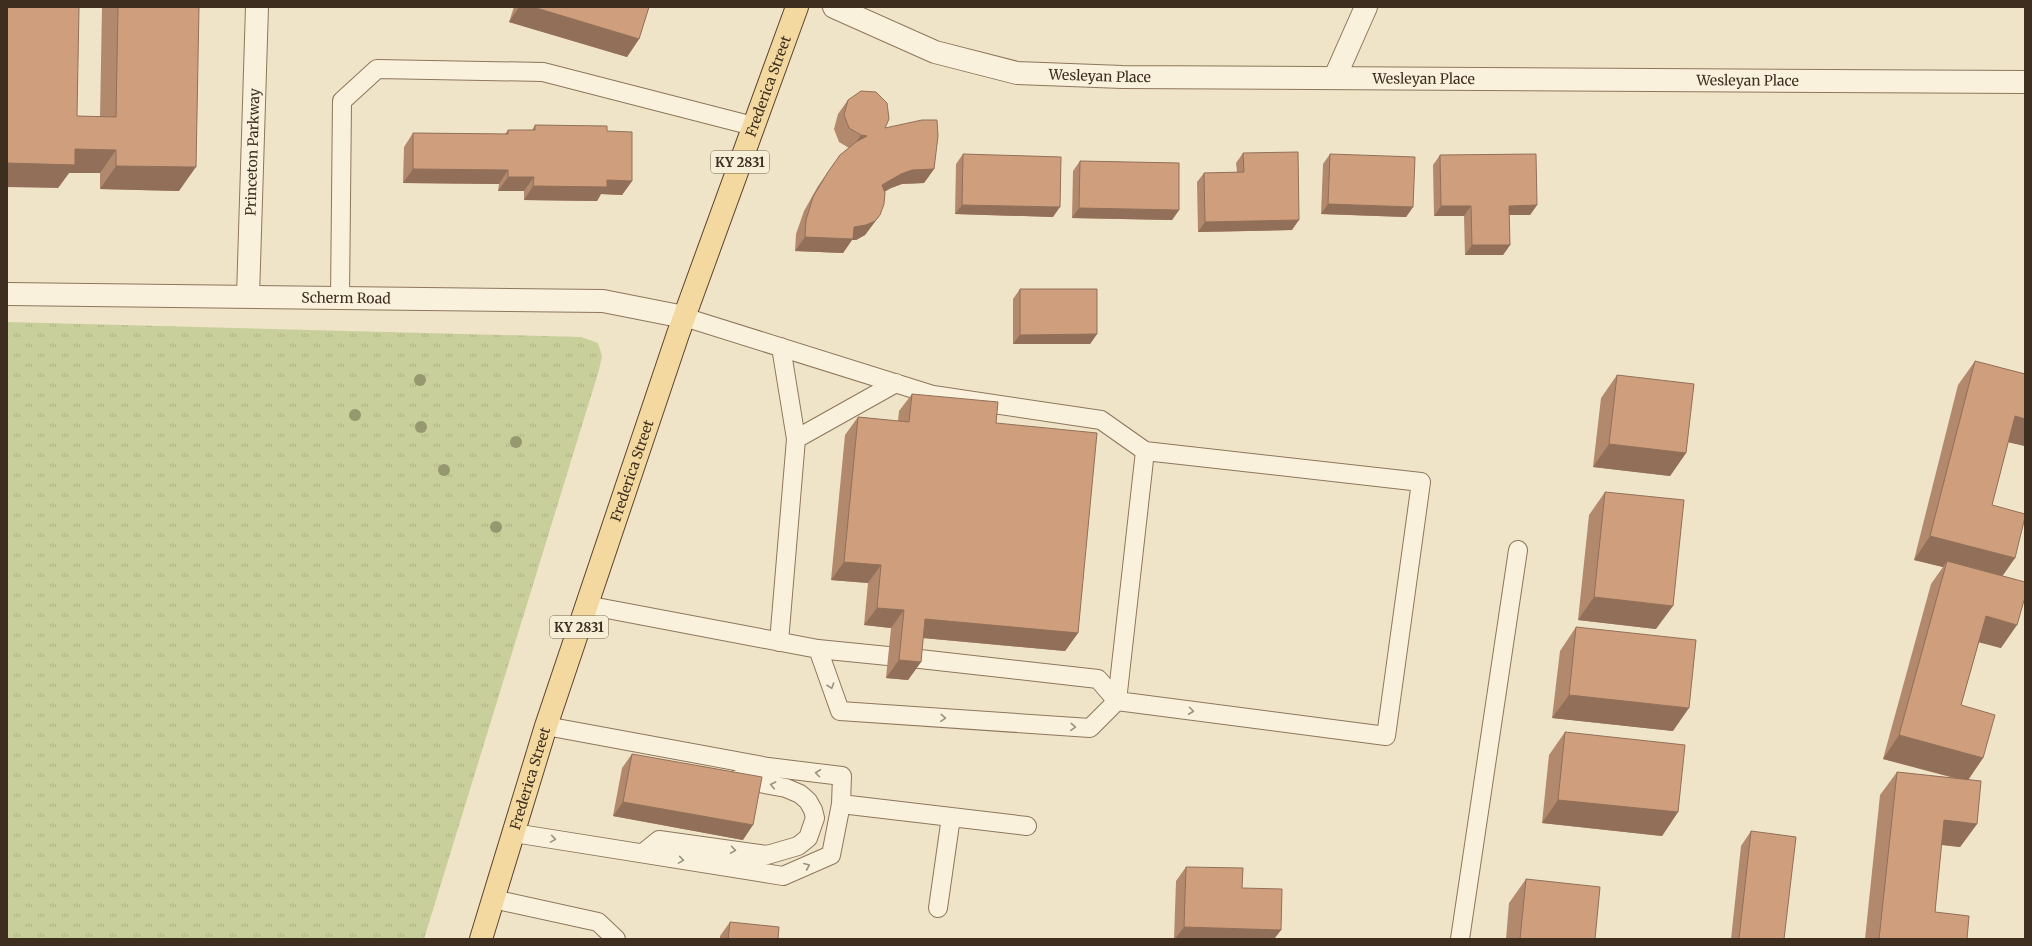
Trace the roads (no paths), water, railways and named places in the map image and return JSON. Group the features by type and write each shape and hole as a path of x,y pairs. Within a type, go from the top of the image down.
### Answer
{"main road":[{"name":"Frederica Street","path":"481,939 546,726 586,605 684,317 797,7"}],"street":[{"name":"Princeton Parkway","path":"248,296 258,7"},
{"name":"Wesleyan Place","path":"834,7 935,52 1017,72 1122,77 2025,82"},
{"path":"1336,77 1366,7"},
{"name":"Scherm Road","path":"7,294 603,301 684,317"}],"lane":[{"path":"340,298 342,101 377,69 543,72 754,126"},
{"path":"684,317 933,395 1101,420 1145,451 1420,482 1386,736 1117,702 1098,679 911,658"},
{"path":"779,642 796,439 781,347"},
{"path":"796,439 896,383"},
{"path":"818,649 840,711 1090,728 1117,702 1145,451"},
{"path":"1460,939 1518,550"},
{"path":"586,605 818,649 888,656"},
{"path":"514,832 783,876 831,856 841,804 842,776 768,767 647,746 546,726"},
{"path":"647,746 656,764 679,768"},
{"path":"643,853 659,840 767,855 798,846 808,838 814,818 813,810 808,801 800,794 786,788 725,776"},
{"path":"841,804 1027,826"},
{"path":"938,908 951,817"},
{"path":"493,899 598,922 616,939"}]}
